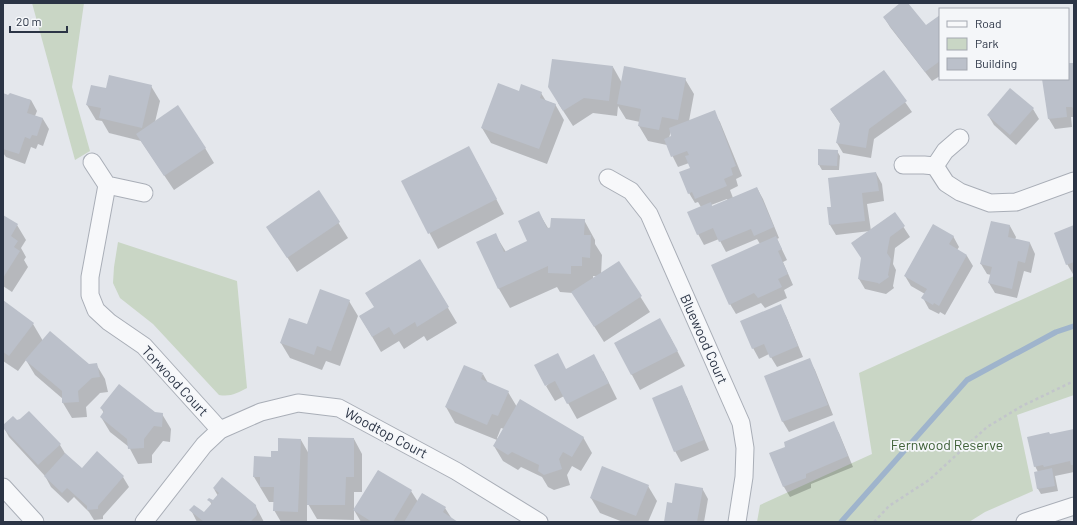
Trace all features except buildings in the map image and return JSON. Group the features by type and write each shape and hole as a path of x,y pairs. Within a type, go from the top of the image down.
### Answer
{"street":[{"path":"935,166 945,151 960,138"},
{"path":"92,162 107,185 144,193"},
{"path":"903,166 935,166"},
{"path":"935,166 946,182 960,192 990,203 1016,202 1074,181"},
{"name":"Bluewood Court","path":"608,178 631,191 649,214 741,423 745,448 744,477 737,522"},
{"name":"Torwood Court","path":"107,185 90,278 90,295 96,310 109,322 144,346 220,430"},
{"name":"Woodtop Court","path":"144,522 204,445 220,430 261,412 298,403 339,408 456,470 539,522"},
{"path":"3,487 35,522"},
{"path":"1025,522 1074,506"}],"path":[{"path":"874,522 889,506 929,480 986,427 1022,406 1074,382"}],"green space":[{"path":"32,3 84,3 72,87 90,151 75,160"},
{"path":"118,242 237,281 247,388 230,395 219,395 153,324 120,298 113,283"},
{"name":"Fernwood Reserve","path":"1074,276 1074,395 1017,415 1033,491 985,512 969,522 757,522 760,505 872,454 859,373"}],"waterway":[{"path":"841,522 967,380 1056,332 1074,326"}]}
